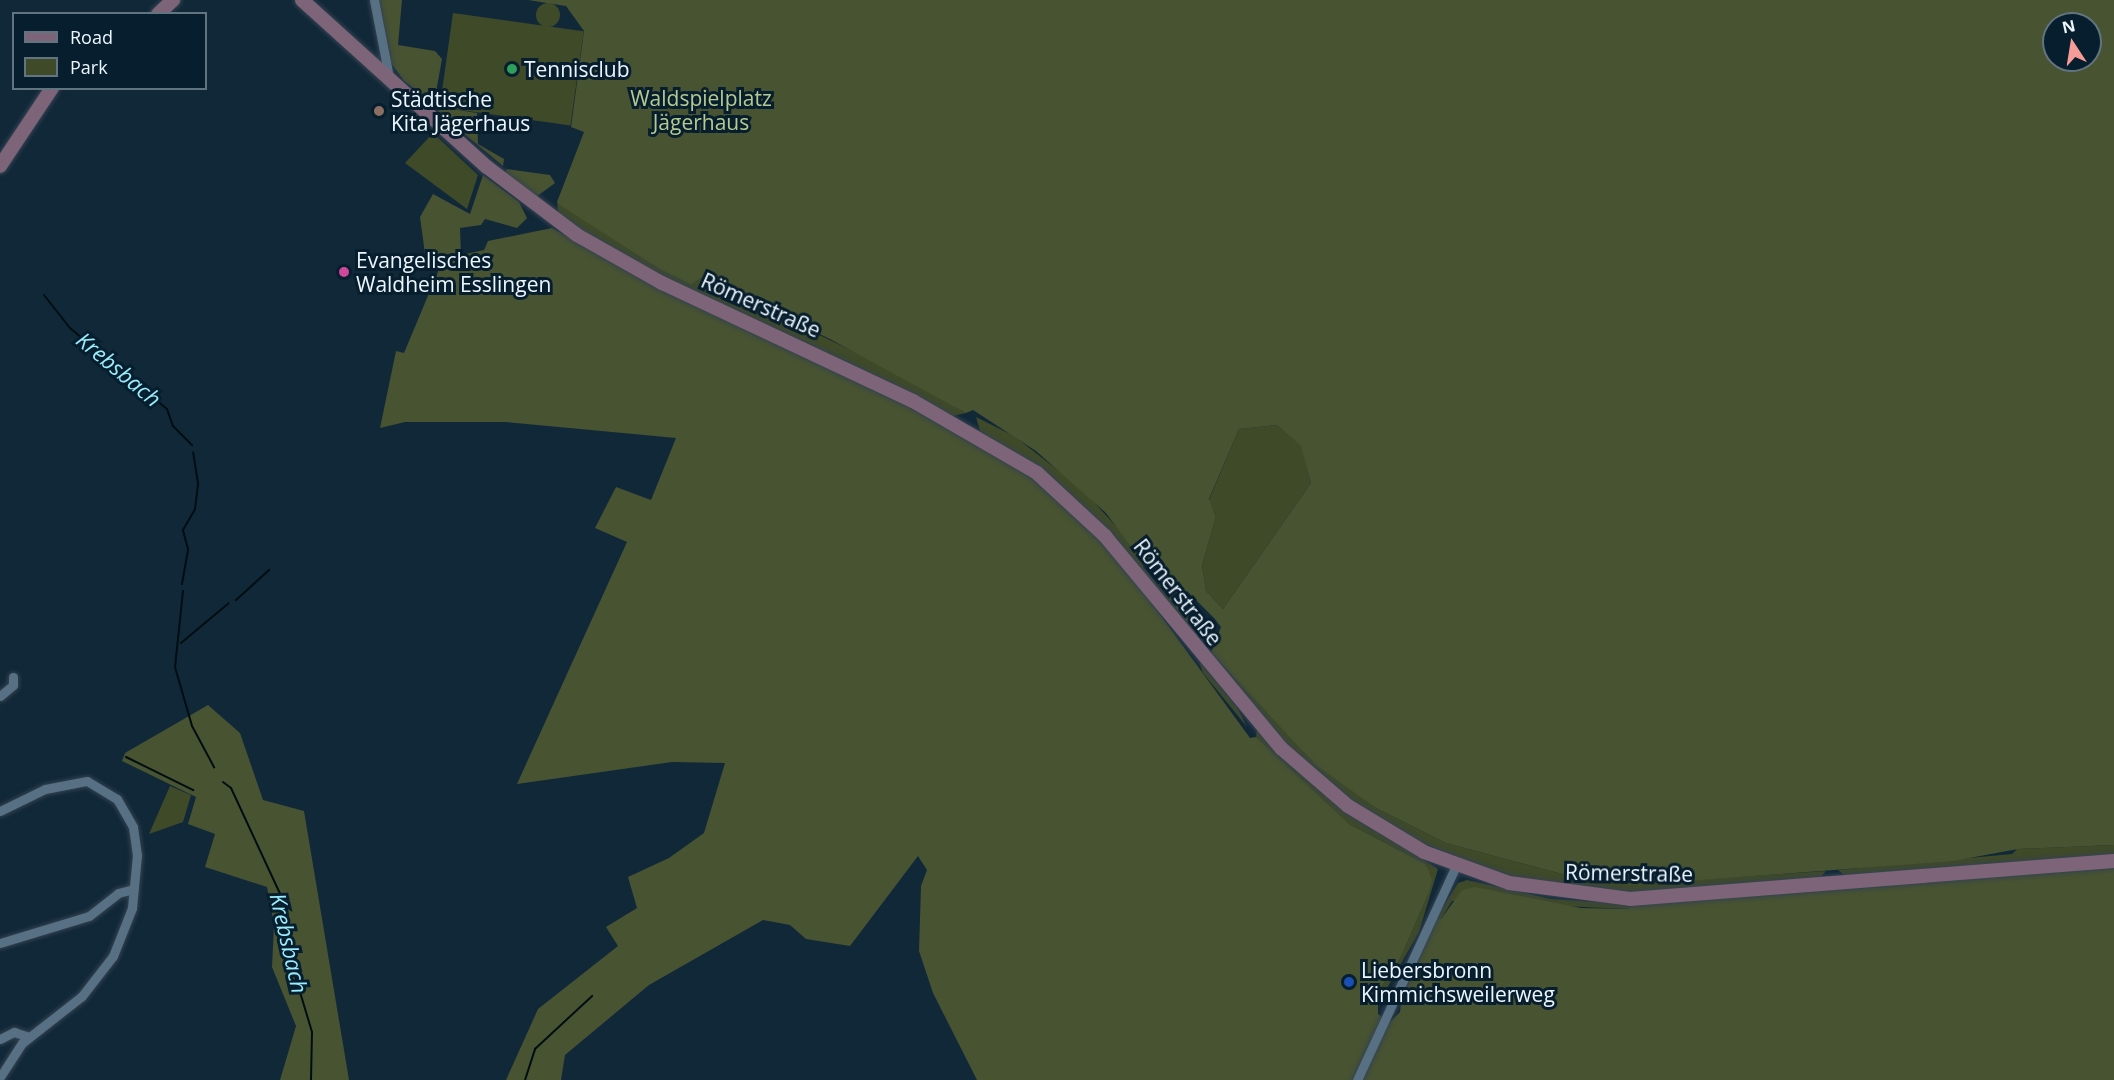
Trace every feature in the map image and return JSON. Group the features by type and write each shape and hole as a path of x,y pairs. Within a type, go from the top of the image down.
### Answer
{"street":[{"path":"160,12 173,0"},
{"name":"Römerstraße","path":"302,0 498,177 599,249 914,401 1038,473 1106,536 1234,697 1300,766 1375,825 1456,866 1555,893 1630,899 2114,861"},
{"path":"374,0 380,15 390,81"},
{"path":"0,166 51,90"},
{"path":"0,696 13,686 14,677"},
{"path":"0,811 76,782 106,789 134,831 134,889 129,918 106,966 76,1001 30,1036 0,1077"},
{"path":"1357,1080 1456,866"},
{"path":"0,943 89,916 118,892 134,889"},
{"path":"0,1039 14,1032 30,1036"}],"green space":[{"path":"378,0 402,0 398,45 435,51 442,59 434,103 404,81 388,59"},
{"name":"Waldspielplatz Jägerhaus","path":"528,0 2114,0 2114,845 2018,849 1953,861 1688,881 1588,881 1446,843 1374,807 1317,766 1211,653 1221,627 1214,618 1187,591 1177,599 1202,632 1197,636 1106,513 1036,451 973,410 966,413 830,339 701,278 691,285 659,269 560,205 557,202 584,132 571,127 584,31 566,6","holes":["1277,425 1301,446 1311,483 1223,609 1206,591 1202,565 1216,517 1209,499 1239,429"]},
{"path":"548,3 553,4 559,10 559,20 553,26 548,27 543,26 537,20 536,15 537,10 543,4"},
{"name":"Tennisclub","path":"453,13 584,31 570,125 440,107"},
{"path":"440,107 477,113 478,144 504,159 503,166 438,112"},
{"path":"433,133 478,175 467,209 405,163"},
{"path":"507,169 550,175 555,183 536,197 505,173"},
{"path":"483,175 519,202 527,218 517,228 485,219 481,225 460,228 461,255 484,250 488,241 552,228 642,279 950,426 1052,490 1124,565 1250,738 1256,737 1349,824 1426,864 1432,880 1428,895 1400,959 1378,992 1378,1014 1389,1023 1400,1012 1402,991 1437,917 1441,919 1462,890 1475,887 1581,908 1628,909 1632,904 2114,865 2114,1080 977,1080 933,993 919,951 921,886 927,870 918,856 850,946 806,939 790,925 763,920 649,985 565,1055 561,1080 506,1080 538,1009 618,946 606,927 637,908 628,877 669,858 704,833 725,763 672,762 517,784 627,542 595,528 616,487 651,500 676,438 506,422 405,422 380,428 396,351 404,353 440,267 426,261 420,217 433,194 470,214"},
{"path":"557,202 659,269 691,285 701,278 890,369 966,413 953,416 678,285 572,224 558,212"},
{"path":"976,417 1014,436 1082,489 1145,558 1143,567 1198,635 1202,632 1201,638 1198,639 1084,507 1041,469 980,431"},
{"path":"1277,425 1302,446 1311,483 1223,609 1206,591 1202,565 1216,517 1209,500 1239,429"},
{"path":"1211,653 1318,766 1374,807 1446,843 1588,881 1647,883 1826,871 1820,878 1663,893 1603,892 1507,876 1420,842 1345,797 1267,726"},
{"path":"1199,661 1237,707 1247,727 1203,673"},
{"path":"208,705 240,733 263,800 304,811 349,1080 280,1080 296,1026 272,967 274,925 267,887 205,867 215,834 188,824 196,797 122,761 125,753"},
{"path":"1257,730 1345,810 1438,869 1419,932 1386,990 1378,992 1400,959 1428,895 1426,864 1349,824 1288,772 1256,737"},
{"path":"170,786 191,795 183,822 149,834"},
{"path":"2114,845 2114,856 1847,877 1838,870 2012,854 2017,849"},
{"path":"1467,880 1551,899 1631,904 1628,909 1452,901 1441,919 1437,917 1458,883"}],"waterway":[{"name":"Krebsbach","path":"44,295 70,328 167,409 173,426 192,445"},
{"name":"Krebsbach","path":"182,584 188,549 183,530 195,509 198,483 193,452"},
{"path":"236,600 269,570"},
{"name":"Krebsbach","path":"183,591 175,667 192,726 214,767"},
{"path":"181,643 229,603"},
{"path":"126,757 193,790"},
{"name":"Krebsbach","path":"223,782 231,788 282,898 285,942 312,1032 311,1080"},
{"path":"525,1080 535,1049 592,996"}],"place":[{"name":"Tennisclub","path":"512,69"},
{"name":"Städtische Kita Jägerhaus","path":"379,111"},
{"name":"Evangelisches Waldheim Esslingen","path":"344,272"},
{"name":"Liebersbronn Kimmichsweilerweg","path":"1349,982"}]}
